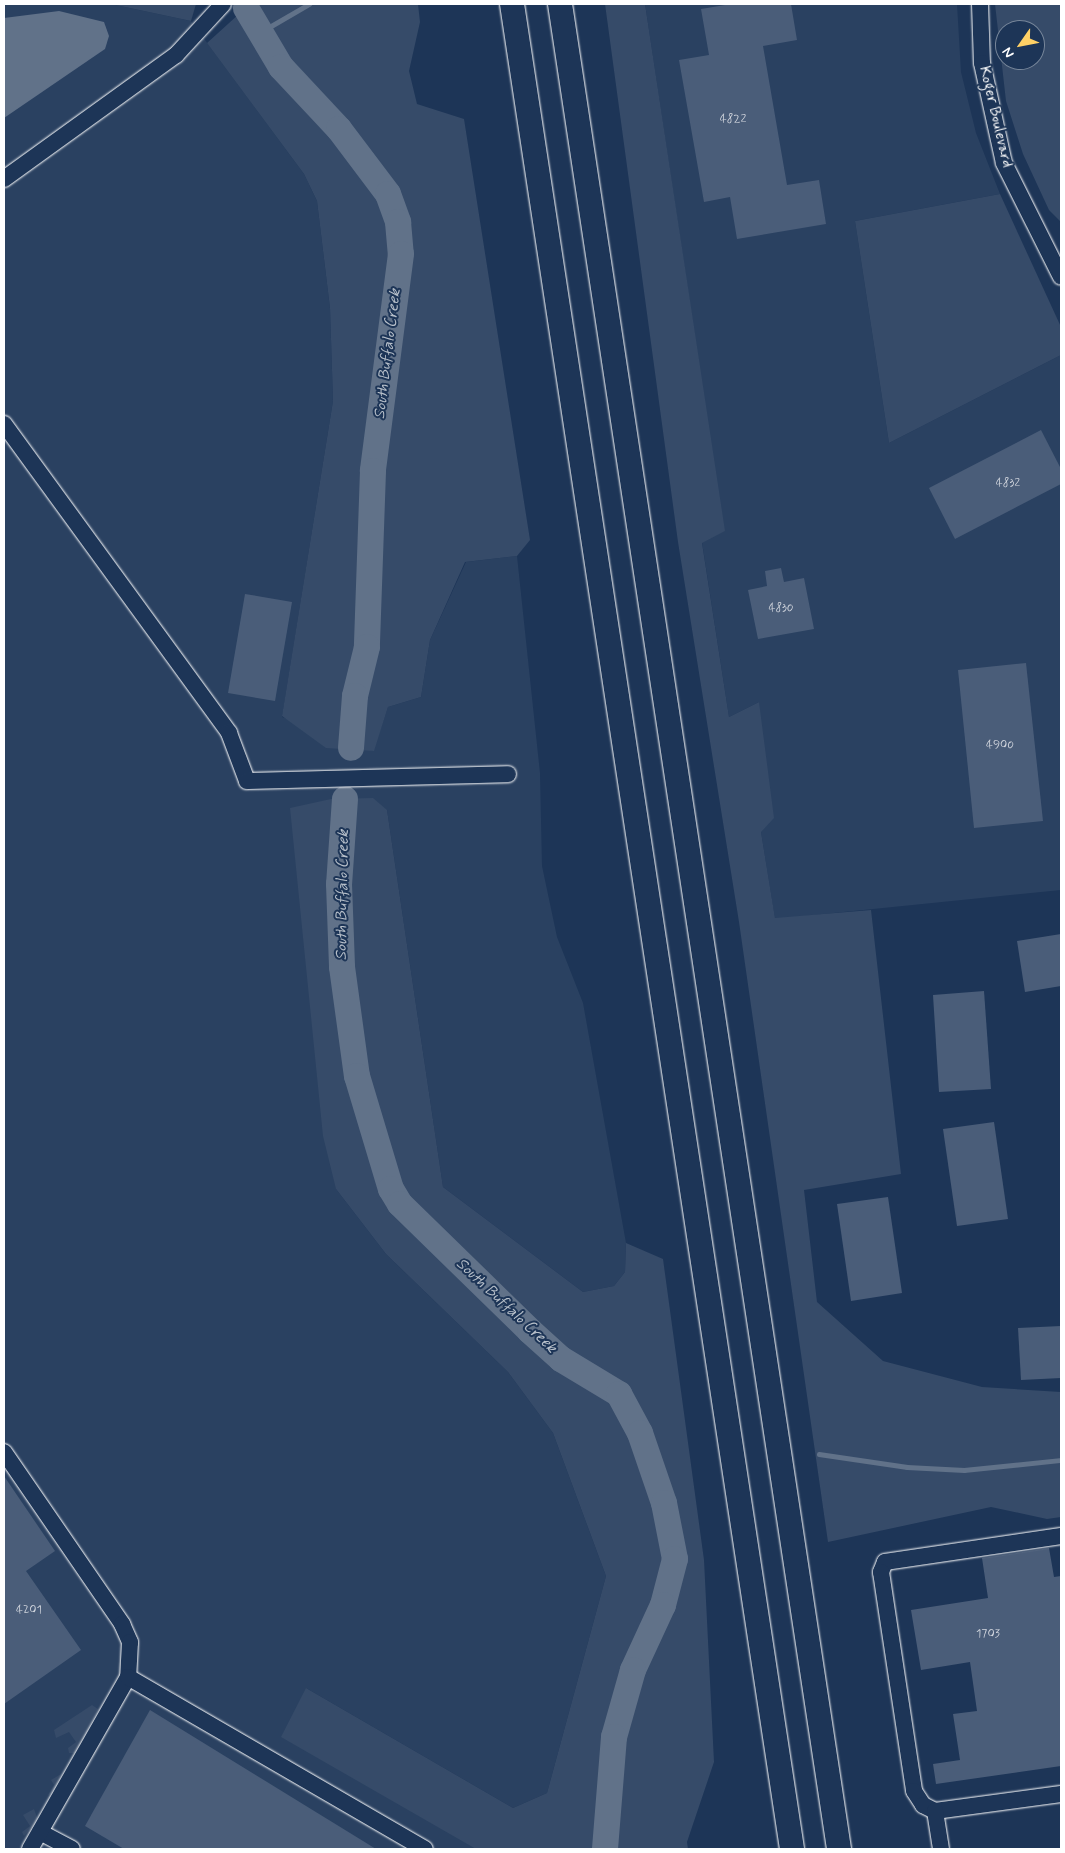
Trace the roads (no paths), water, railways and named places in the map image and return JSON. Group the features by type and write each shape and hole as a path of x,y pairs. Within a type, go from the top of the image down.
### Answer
{"highway":[{"path":"512,4 792,1849"},
{"path":"560,4 839,1849"},
{"path":"774,1723 781,1849"}],"street":[{"path":"4,179 176,55 223,4"},
{"name":"Koger Boulevard","path":"980,4 982,63 1004,163 1061,277"},
{"path":"4,424 229,732 246,781 508,774"},
{"path":"4,1452 122,1624 130,1642 128,1677 30,1849"},
{"path":"1061,1536 885,1562 881,1572 914,1791 923,1805 935,1811 1061,1794"},
{"path":"128,1677 425,1849"},
{"path":"935,1811 941,1849"},
{"path":"40,1832 72,1849"}],"waterway":[{"path":"259,33 309,4"},
{"name":"South Buffalo Creek","path":"246,8 281,67 339,129 388,194 398,222 401,254 373,471 367,647 355,696 351,748"},
{"name":"South Buffalo Creek","path":"345,799 339,884 342,967 357,1076 391,1189 400,1204 561,1359 619,1394 640,1433 664,1503 675,1559 663,1605 633,1670 614,1737 605,1849"},
{"path":"819,1454 907,1467 964,1470 1061,1460"}]}
